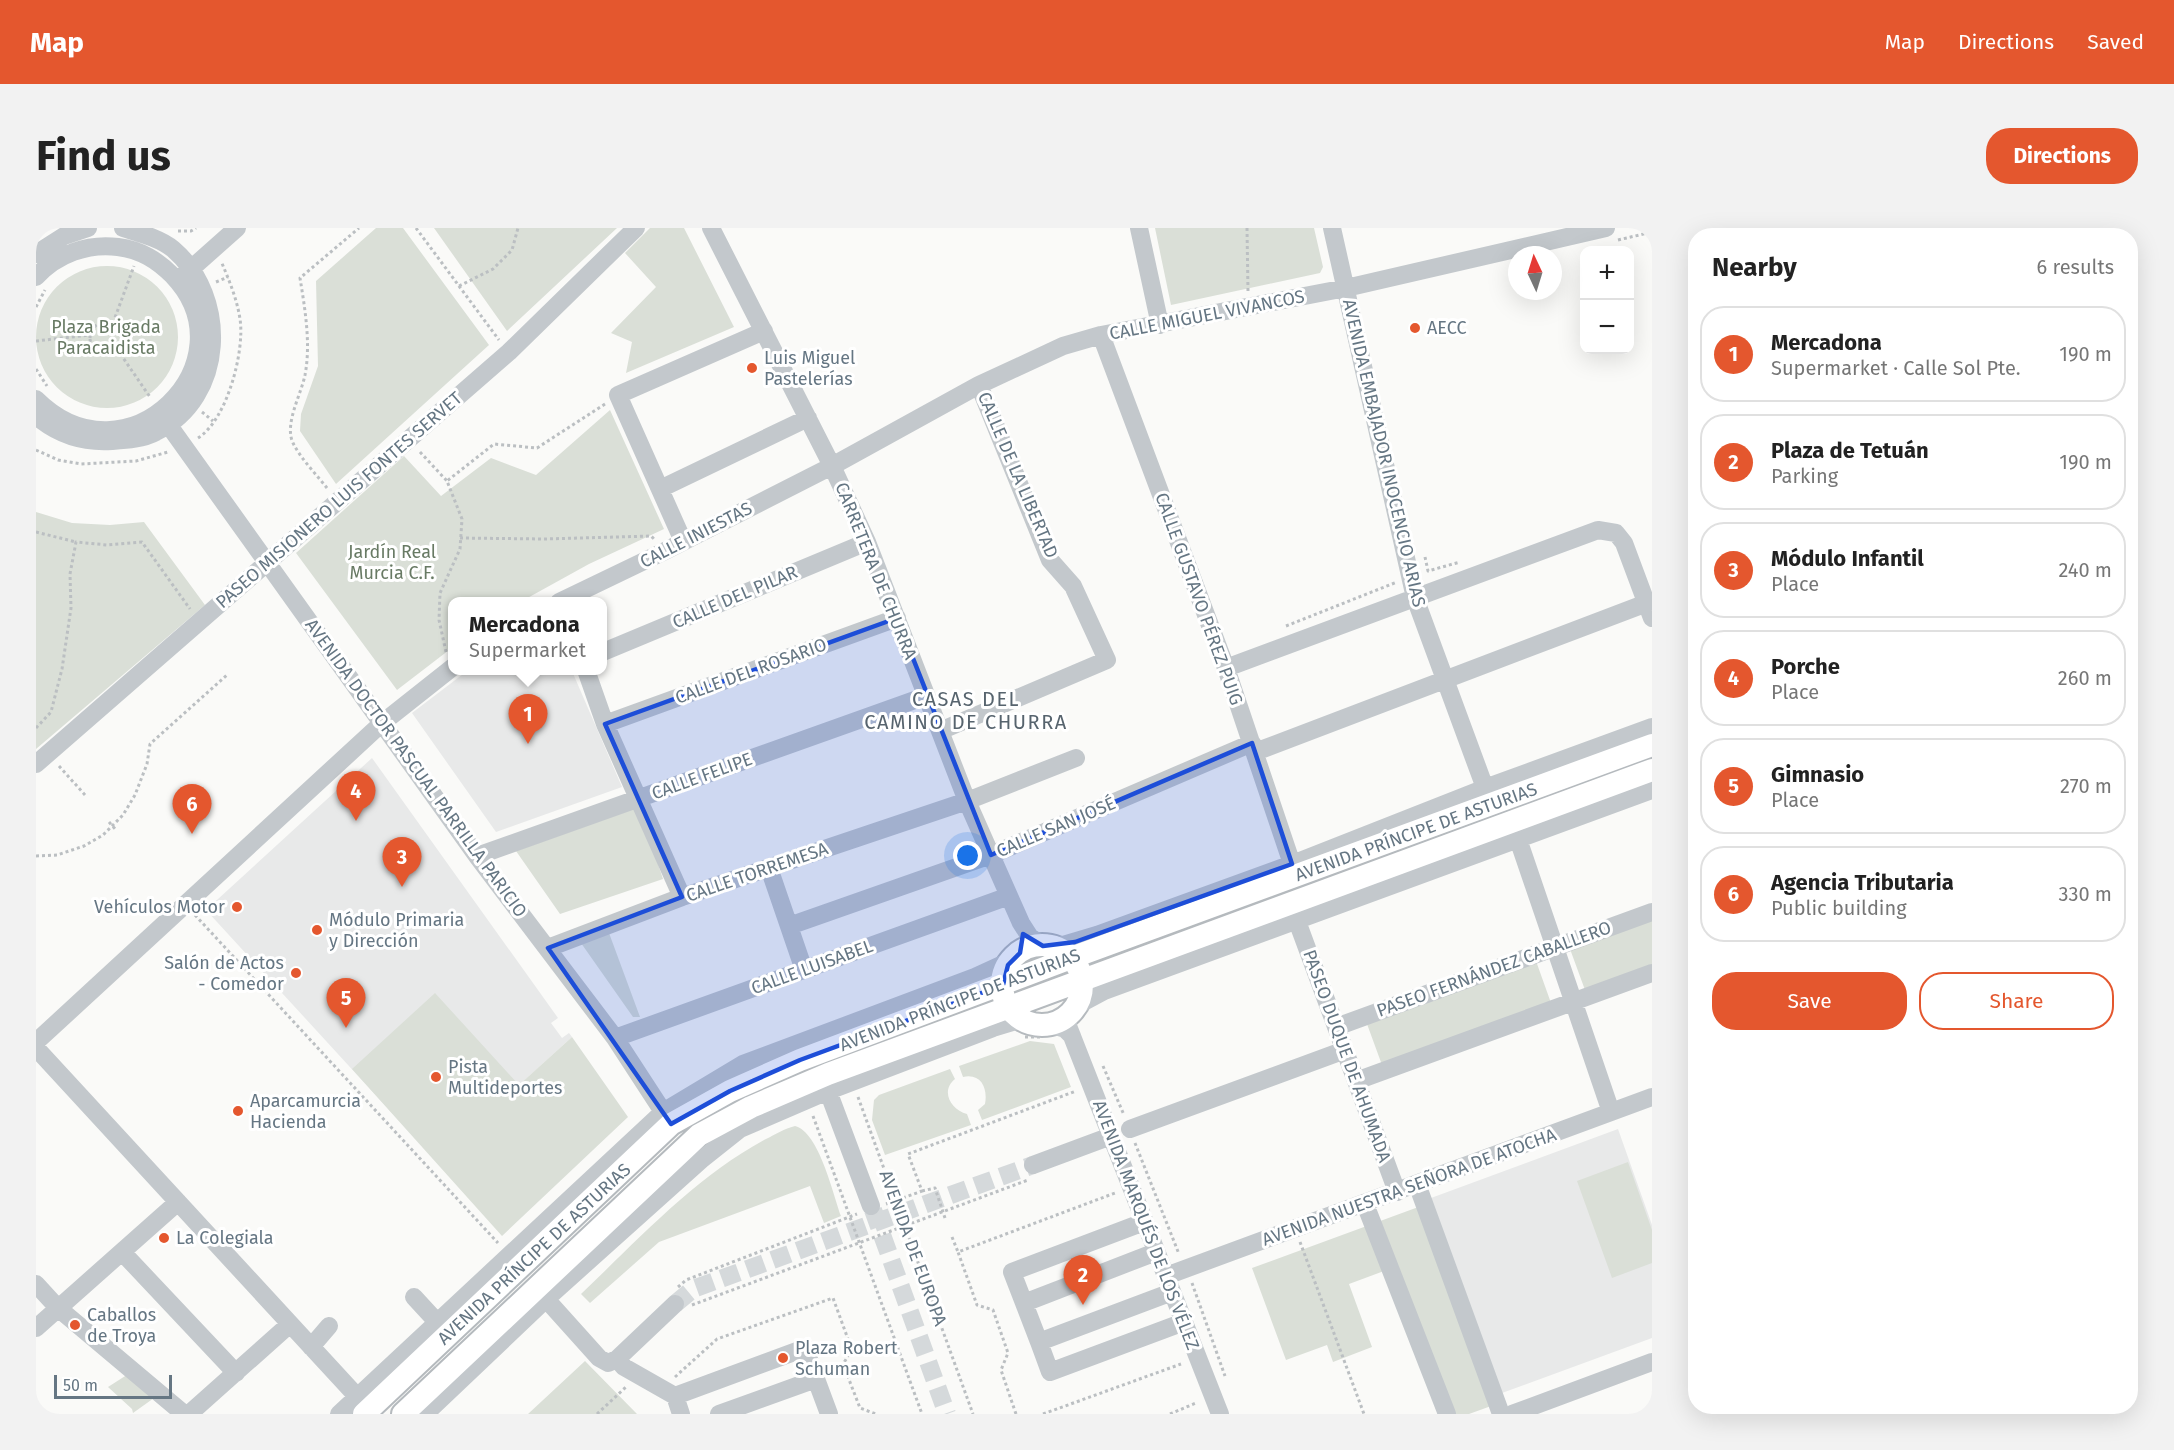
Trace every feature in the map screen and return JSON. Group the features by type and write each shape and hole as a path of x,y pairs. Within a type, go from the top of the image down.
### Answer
{"main road":[{"name":"AVENIDA PRÍNCIPE DE ASTURIAS","path":"364,1407 667,1118 800,1060 1071,958 1652,746"},
{"name":"AVENIDA PRÍNCIPE DE ASTURIAS","path":"403,1414 699,1135 751,1107 794,1087 1017,1021 1082,981 1652,770"},
{"path":"1045,946 1058,949 1071,958 1077,966 1082,981 1082,992 1061,1024 1033,1024 1017,1021 1004,997 1003,985 1005,971 1016,957 1031,947 1045,946"}],"street":[{"path":"41,264 64,236 88,228"},
{"path":"123,228 143,234 171,248 192,269 210,314 214,339 212,359 202,384 190,403 159,412"},
{"path":"177,281 237,228"},
{"name":"PASEO MISIONERO LUIS FONTES SERVET","path":"42,759 509,352 636,228"},
{"name":"CARRETERA DE CHURRA","path":"711,228 832,466 867,542 967,801 1021,923 1030,937 1045,946"},
{"path":"1139,228 1160,325"},
{"name":"AVENIDA EMBAJADOR INOCENCIO ARIAS","path":"1332,228 1415,598 1485,788"},
{"name":"CALLE MIGUEL VIVANCOS","path":"832,466 980,385 1063,346 1101,335 1346,288 1606,228"},
{"path":"41,264 74,251 102,245 131,249 158,261 188,294 196,318 198,344 193,369 181,391 159,412 141,423 119,429 97,430 75,425 49,411 43,394"},
{"path":"683,541 618,395 764,331"},
{"name":"CALLE GUSTAVO PÉREZ PUIG","path":"1101,335 1226,668 1292,864"},
{"name":"CALLE DE LA LIBERTAD","path":"940,731 1107,660 1073,586 1050,560 980,385"},
{"path":"36,416 48,426 71,437 94,442 131,440 156,433 159,412"},
{"name":"AVENIDA DOCTOR PASCUAL PARRILLA PARICIO","path":"159,412 477,856 615,1038 667,1118"},
{"path":"660,489 808,418"},
{"name":"CALLE INIESTAS","path":"568,597 832,466"},
{"path":"1226,668 1598,530 1616,533 1624,543 1650,607"},
{"name":"CALLE DEL PILAR","path":"607,650 867,542"},
{"name":"CALLE SAN JOSÉ","path":"789,926 990,855 1253,748 1650,607"},
{"name":"CALLE DEL ROSARIO","path":"605,724 897,618"},
{"path":"36,1042 381,724 448,670"},
{"path":"588,675 605,724 682,897"},
{"name":"CALLE FELIPE","path":"477,856 926,696"},
{"path":"1045,946 1060,946 1075,942 1292,864 1485,788 1652,727"},
{"name":"CALLE TORREMESA","path":"548,948 682,897 967,801 1076,758"},
{"path":"1061,1024 1104,991 1652,790"},
{"path":"1518,839 1611,1112"},
{"path":"769,868 804,970"},
{"name":"CALLE LUISABEL","path":"615,1038 1009,896"},
{"name":"PASEO FERNÁNDEZ CABALLERO","path":"1336,1027 1652,912"},
{"name":"PASEO DUQUE DE AHUMADA","path":"1297,921 1396,1192"},
{"name":"CARRETERA DE CHURRA","path":"1016,957 1022,942 1021,923"},
{"path":"339,1414 364,1407 437,1322 667,1118 743,1064 975,977 1016,957"},
{"path":"1356,1081 1652,973"},
{"path":"425,1414 546,1299 701,1160 740,1130 807,1100 831,1097 855,1089 993,1028 1017,1021"},
{"name":"AVENIDA MARQUÉS DE LOS VÉLEZ","path":"1061,1024 1111,1136 1184,1322 1214,1412"},
{"path":"36,1048 364,1407"},
{"path":"1130,1129 1345,1050"},
{"name":"AVENIDA DE EUROPA","path":"831,1097 869,1209"},
{"name":"AVENIDA NUESTRA SEÑORA DE ATOCHA","path":"1039,1342 1169,1284 1193,1266 1652,1097"},
{"path":"1035,1171 1111,1136"},
{"path":"1417,1184 1501,1414"},
{"path":"36,1328 178,1202"},
{"path":"1365,1204 1447,1414"},
{"path":"1144,1222 1012,1272 1050,1372 1184,1322"},
{"path":"122,1252 236,1373"},
{"path":"1024,1303 1156,1252"},
{"path":"36,1284 58,1308 184,1414"},
{"path":"414,1297 437,1322"},
{"path":"546,1299 599,1358 608,1363 617,1359 680,1300"},
{"path":"189,1414 290,1324"},
{"path":"311,1347 329,1326"},
{"path":"675,1395 805,1348 829,1414"},
{"path":"617,1359 624,1366 675,1395 681,1414"},
{"path":"1512,1414 1652,1362"},
{"path":"719,1414 816,1379"}],"path":[{"path":"172,230 181,232 196,228"},
{"path":"337,502 292,442 291,424 304,376 307,354 306,312 300,278 359,228"},
{"path":"416,228 509,352"},
{"path":"459,286 493,269 500,263 512,250 518,228"},
{"path":"1247,228 1248,292"},
{"path":"113,323 134,266 127,263"},
{"path":"36,307 45,291 41,264"},
{"path":"113,323 121,332 122,338 117,349 105,354 98,352 93,348 90,335 97,324 113,323"},
{"path":"36,341 90,335"},
{"path":"117,349 159,412"},
{"path":"36,369 43,394"},
{"path":"447,481 494,444 537,448 618,395"},
{"path":"408,440 447,481 462,519 460,549 440,593 438,620 448,654"},
{"path":"36,531 76,542 107,545 142,542 200,622"},
{"path":"460,538 651,536 665,551"},
{"path":"36,728 51,712 62,669 71,608 70,574 76,542"},
{"path":"1423,550 1428,572 1462,561"},
{"path":"1276,630 1398,582"},
{"path":"36,856 57,855 84,846 103,835 110,823 123,815 135,795 147,764 150,744 228,674"},
{"path":"42,759 85,795"},
{"path":"110,823 116,830"},
{"path":"186,905 500,1246"},
{"path":"1017,1021 1061,1024"},
{"path":"1100,1057 1178,1254 1189,1255 1198,1279 1192,1283 1193,1289 1227,1383"},
{"path":"831,1097 855,1089"},
{"name":"AVENIDA DE EUROPA","path":"855,1089 973,1414"},
{"path":"922,1191 908,1154 1079,1090"},
{"path":"807,1100 922,1414"},
{"path":"945,1218 943,1211 935,1188 922,1191 869,1209 686,1280 680,1300 694,1302 860,1242 943,1211 1035,1171"},
{"path":"1295,1229 1364,1414"},
{"path":"952,1237 958,1252"},
{"path":"1043,1414 1181,1364"},
{"path":"597,1414 639,1375"}],"highlighted area":[{"path":"897,618 991,855 1252,743 1292,864 1075,942 1043,946 1023,934 1020,953 1008,965 1003,985 800,1060 730,1091 671,1124 548,948 682,897 605,724"}],"shaded area":[{"path":"462,675 574,675 622,787 496,832 412,713"},
{"path":"372,758 558,1018 551,1023 562,1038 569,1033 572,1037 436,1161 206,910"},
{"path":"1618,1129 1652,1225 1652,1338 1502,1393 1431,1198"}],"green space":[{"path":"376,228 403,228 489,345 336,484 300,431 301,414 318,366 316,281"},
{"path":"434,228 617,228 507,331"},
{"path":"650,228 684,228 734,327 626,373 632,342 611,333 656,287 625,253"},
{"path":"1155,228 1314,228 1323,267 1320,273 1171,305"},
{"name":"Plaza Brigada Paracaidista","path":"107,266 134,272 157,287 172,310 178,337 172,364 157,387 134,402 107,408 80,402 57,387 42,364 36,337 42,310 57,287 80,272"},
{"name":"Jardín Real Murcia C.F.","path":"610,410 664,529 589,564 529,597 448,597 448,651 397,690 296,553 404,456 441,496 491,458 536,475"},
{"path":"36,512 72,523 110,525 144,522 205,605 36,749"},
{"path":"639,807 663,879 560,914 516,851"},
{"path":"1652,919 1652,966 1585,990 1570,949"},
{"path":"609,933 640,1017 633,1017 581,943"},
{"path":"1536,961 1551,1003 1382,1065 1367,1024"},
{"path":"435,993 519,1085 572,1037 628,1117 502,1236 352,1069"},
{"path":"1030,1041 1054,1044 1071,1087 982,1120 978,1110 985,1104 984,1087 974,1077 963,1077 959,1066"},
{"path":"950,1069 955,1079 948,1089 949,1100 956,1109 967,1114 971,1125 885,1155 872,1120 874,1100 879,1095"},
{"path":"795,1126 804,1131 818,1151 841,1216 824,1223 810,1186 659,1242 590,1303 581,1294 692,1190 740,1154"},
{"path":"1628,1162 1652,1230 1652,1263 1612,1278 1577,1181"},
{"path":"1432,1202 1505,1401 1469,1414 1438,1414 1384,1271 1349,1284 1372,1347 1333,1362 1327,1345 1286,1360 1252,1268"},
{"path":"585,1361 637,1414 528,1414"},
{"path":"133,1371 154,1398 133,1413 132,1409 108,1387"}],"tunnel":[{"path":"675,1304 693,1289 1033,1165"},
{"path":"873,1210 947,1414"}],"place":[{"name":"AECC","path":"1415,328"},
{"name":"Luis Miguel Pastelerías","path":"752,368"},
{"name":"Mercadona","path":"528,744"},
{"name":"Porche","path":"356,821"},
{"name":"Agencia Tributaria","path":"192,834"},
{"name":"Módulo Infantil","path":"402,887"},
{"name":"Vehículos Motor","path":"237,907"},
{"name":"Módulo Primaria y Dirección","path":"317,930"},
{"name":"Salón de Actos - Comedor","path":"296,973"},
{"name":"Gimnasio","path":"346,1028"},
{"name":"Pista Multideportes","path":"436,1077"},
{"name":"Aparcamurcia Hacienda","path":"238,1111"},
{"name":"La Colegiala","path":"164,1238"},
{"name":"Plaza de Tetuán","path":"1083,1305"},
{"name":"Caballos de Troya","path":"75,1325"},
{"name":"Plaza Robert Schuman","path":"783,1358"}],"district":[{"name":"CASAS DEL CAMINO DE CHURRA","path":"966,710"}]}
